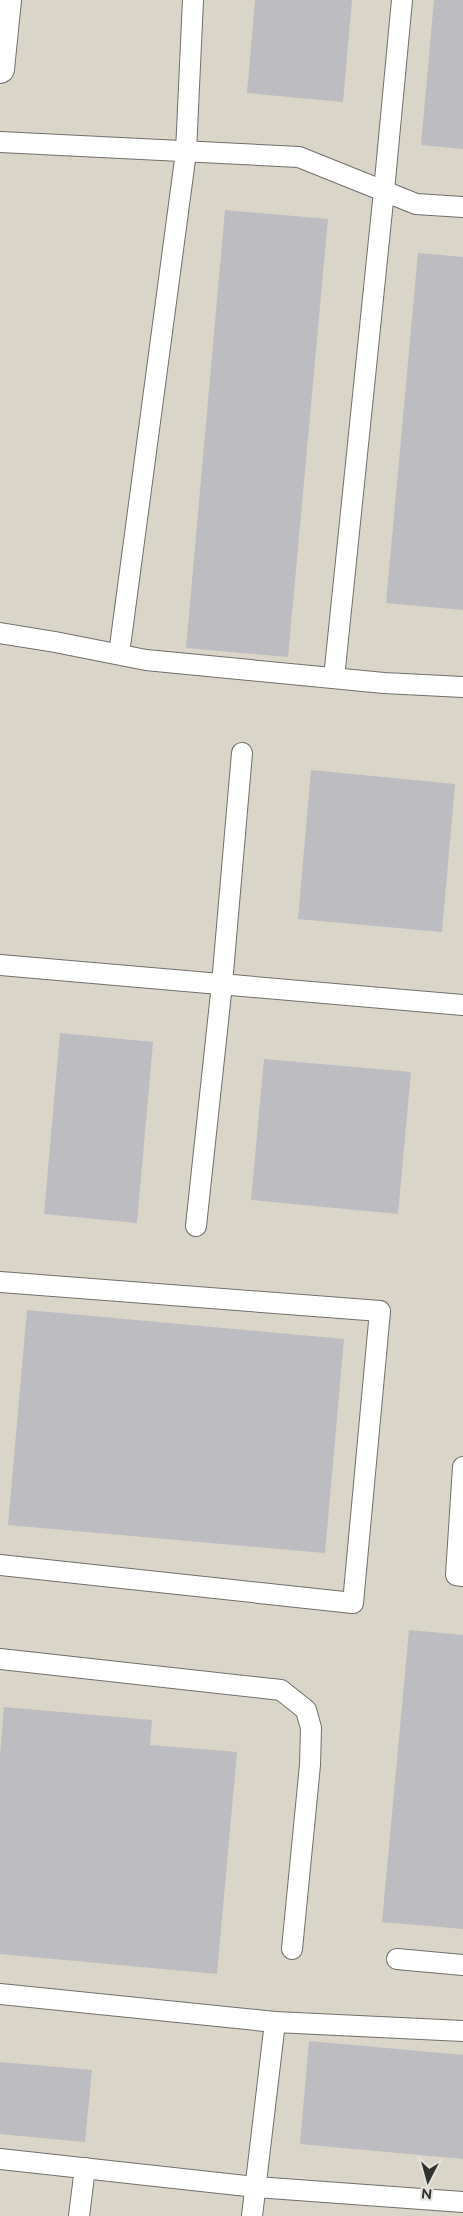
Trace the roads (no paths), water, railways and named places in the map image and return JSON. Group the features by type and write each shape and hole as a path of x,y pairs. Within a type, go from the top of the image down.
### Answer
{"main road":[{"path":"0,69 7,0"}],"lane":[{"path":"119,654 186,152 193,0"},
{"path":"334,678 402,0"},
{"path":"0,142 299,157 416,204 463,207"},
{"path":"0,633 146,660 334,678 463,687"},
{"path":"196,1226 222,984 242,753"},
{"path":"0,965 463,1005"},
{"path":"0,1282 380,1311 353,1604 0,1565"},
{"path":"463,1467 456,1575 463,1576"},
{"path":"0,1659 281,1690 306,1710 311,1728 310,1765 292,1949"},
{"path":"397,1959 463,1965"},
{"path":"0,1994 276,2022 463,2031"},
{"path":"252,2216 276,2022"},
{"path":"0,2159 256,2187 463,2202"},
{"path":"79,2216 85,2168"}]}
